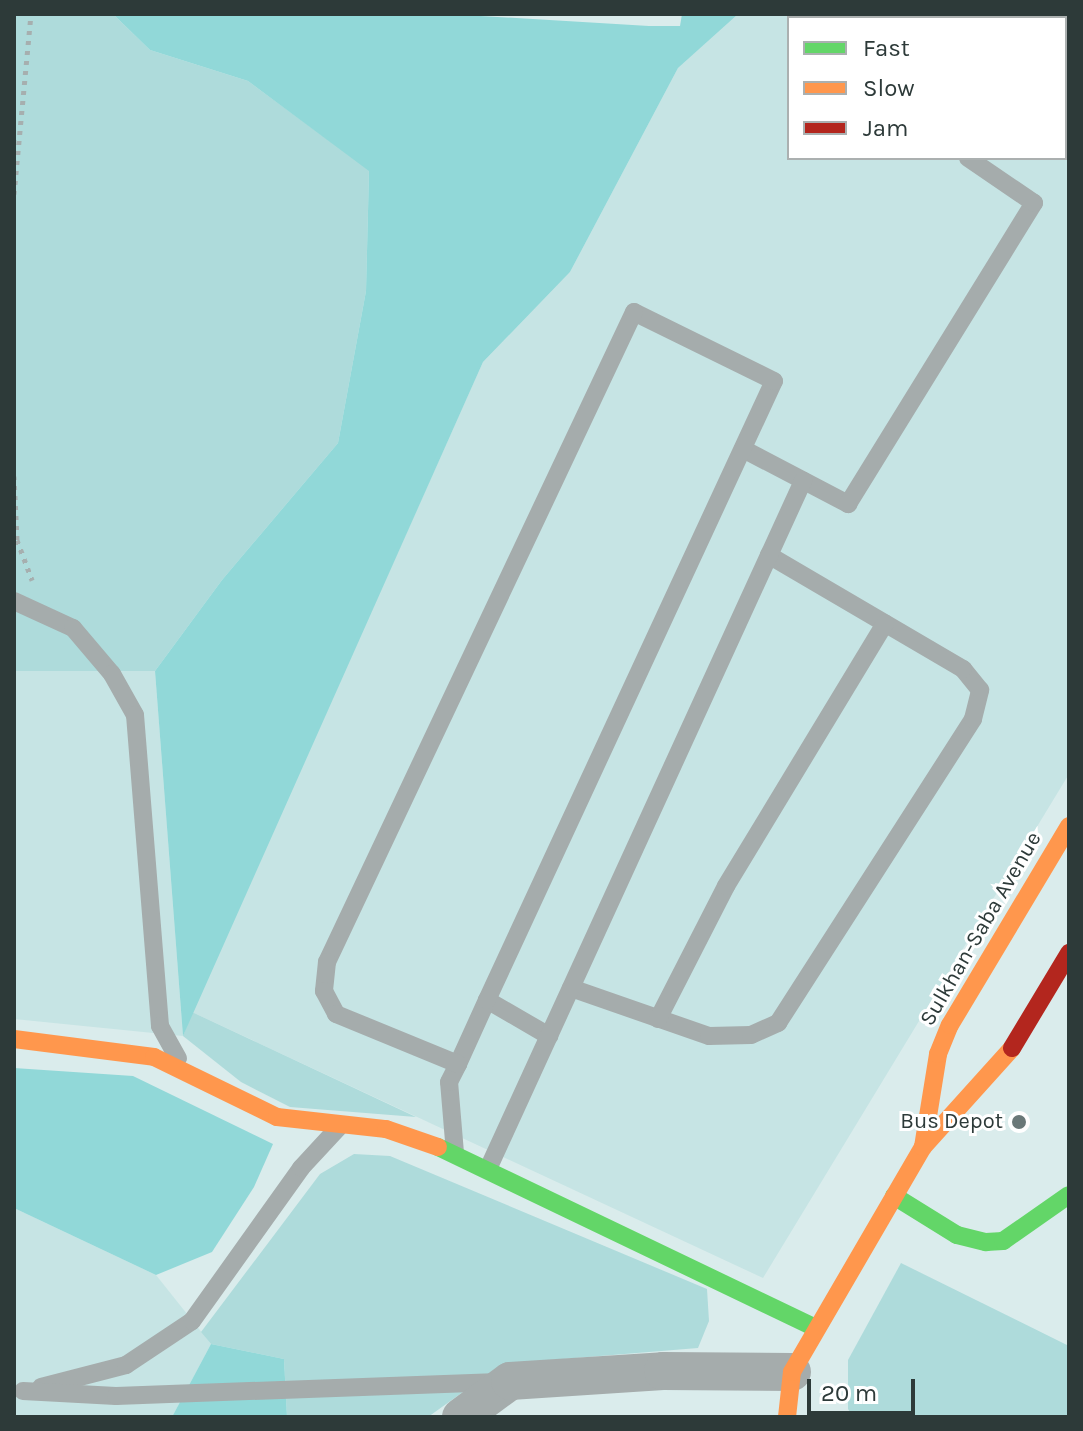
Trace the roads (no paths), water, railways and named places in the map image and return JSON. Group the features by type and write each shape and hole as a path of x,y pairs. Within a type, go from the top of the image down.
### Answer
{"street":[{"name":"Sulkhan-Saba Avenue","path":"923,1147 938,1054 950,1025 1069,826"},
{"path":"787,1417 792,1372 923,1147 1006,1058 1069,953"},
{"path":"14,1039 154,1057 277,1117 339,1127 386,1129 455,1153 815,1328"},
{"path":"894,1196 957,1235 986,1242 1003,1241 1069,1195"},
{"path":"461,1417 510,1381 663,1371 792,1372"}],"lane":[{"path":"743,449 848,504 1034,203 971,160"},
{"path":"455,1153 449,1082 458,1064 774,381 634,312 327,962 324,991 336,1014 458,1064"},
{"path":"488,1169 803,481"},
{"path":"571,988 709,1036 751,1035 778,1023 973,719 980,690 963,669 769,555"},
{"path":"14,601 73,628 112,674 135,715 160,1026 185,1071"},
{"path":"658,1019 726,886 885,623"},
{"path":"487,1000 549,1036"},
{"path":"339,1127 301,1168 192,1321 126,1365 23,1391 129,1395 510,1381"}],"place":[{"name":"Bus Depot","path":"1019,1122"}]}
